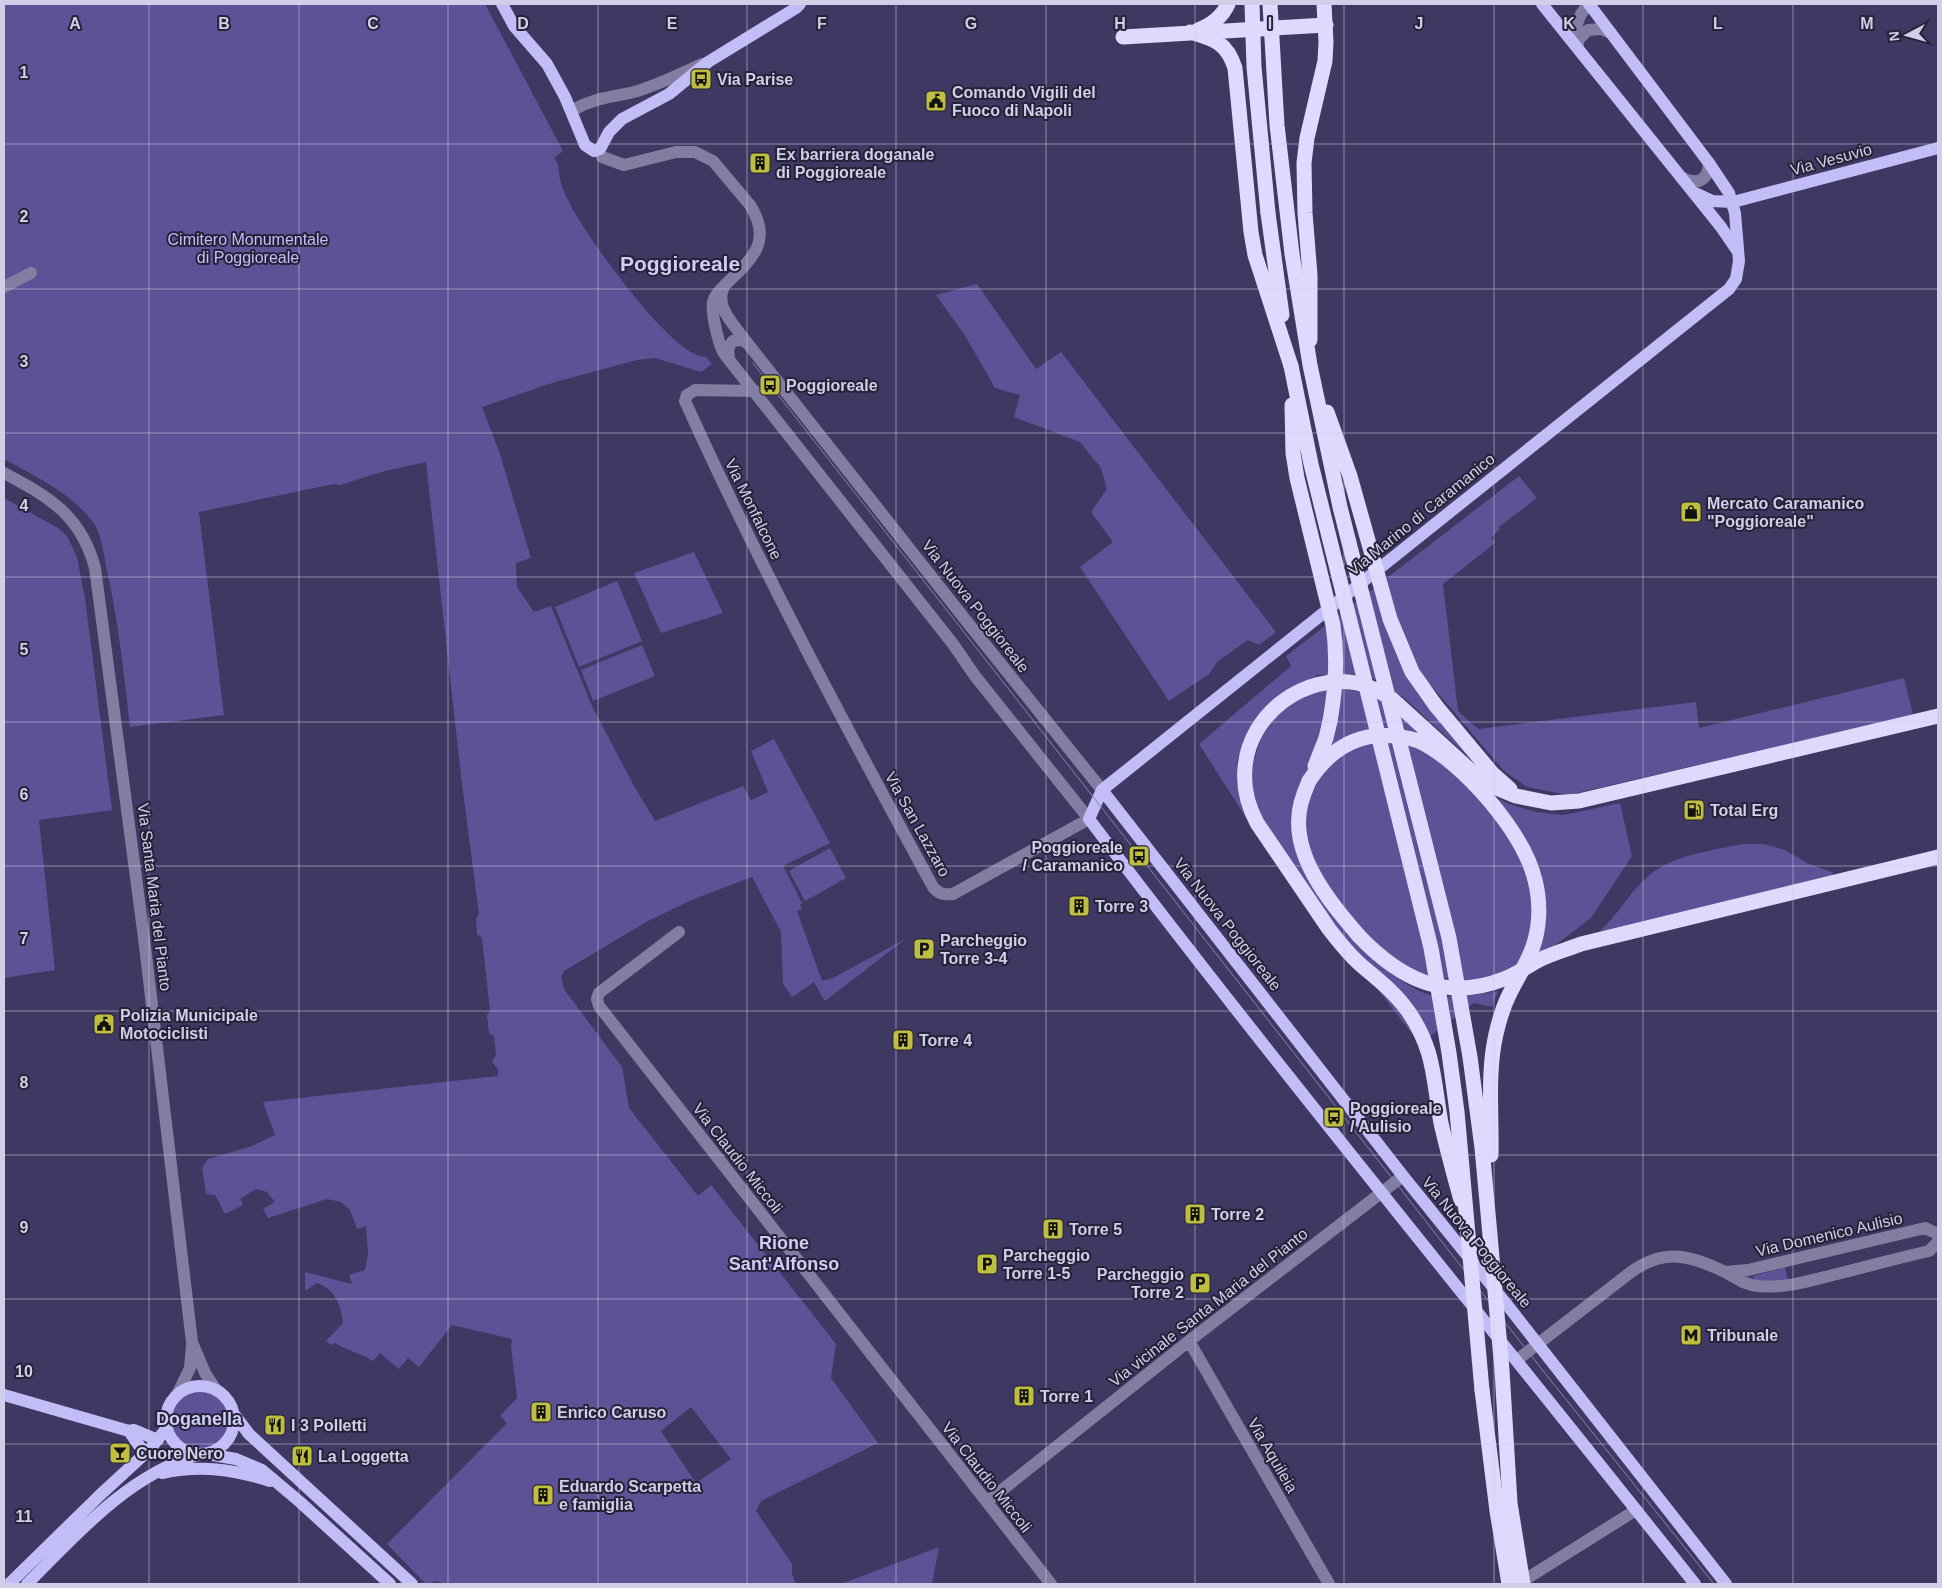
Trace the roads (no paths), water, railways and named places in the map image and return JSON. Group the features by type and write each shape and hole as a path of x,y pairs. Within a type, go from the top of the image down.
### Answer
{"highway":[{"path":"1190,32 1209,25 1223,13 1228,4"},
{"path":"1252,4 1255,76 1268,213 1291,366 1311,464 1431,948 1449,1053 1457,1112 1482,1390 1497,1510 1509,1584"},
{"path":"1270,4 1279,142 1292,254 1310,365 1340,507 1450,938 1470,1057 1482,1148 1489,1224 1502,1370 1510,1503 1523,1584"},
{"path":"1324,4 1326,25 1325,61 1307,138 1304,163 1305,212 1310,275 1310,365 1350,476 1390,619 1412,672 1436,706 1502,783 1517,793 1538,801"},
{"path":"1122,37 1326,25"},
{"path":"1190,32 1220,43 1232,57 1235,68 1252,240 1255,255 1291,366 1293,453 1299,487 1333,625 1337,660 1336,686 1326,738 1301,803 1299,821 1301,844 1310,868 1332,902 1359,936 1394,968 1412,978 1451,988 1477,987 1506,978 1540,960 1581,944 1938,857"},
{"path":"1467,1225 1444,1137 1433,1067 1418,1027 1404,1006 1389,989 1361,965 1329,929 1257,823 1251,811 1245,788 1245,767 1250,745 1261,725 1279,704 1292,695 1316,686 1336,682 1358,683 1380,691 1402,706 1482,780 1502,791 1538,801 1565,803 1938,716"},
{"path":"1309,781 1327,758 1343,746 1362,738 1395,735 1419,742 1435,750 1487,798 1506,823 1531,868 1539,904 1536,939 1504,1008 1496,1033 1491,1068 1489,1224"}],"main road":[{"path":"502,4 514,26 547,64 565,97 585,145 591,150 597,151 603,146 604,141 615,125 622,119 669,94 708,62 800,4"},
{"path":"1542,4 1681,177 1738,252"},
{"path":"1588,4 1709,162 1733,202 1712,201 1691,190"},
{"name":"Via Vesuvio","path":"1733,202 1938,148"},
{"name":"Via Marino di Caramanico","path":"1102,790 1730,289 1736,279 1738,267 1733,202"},
{"path":"1089,819 1102,790"},
{"name":"Via Nuova Poggioreale","path":"1102,790 1403,1176 1538,1344 1726,1584"},
{"name":"Via Nuova Poggioreale","path":"1089,819 1381,1193 1517,1360 1694,1584"},
{"path":"390,1584 262,1470 236,1459 186,1452 177,1446 170,1438 166,1429 167,1410 178,1393 186,1389 202,1386 217,1390 226,1398 233,1413 249,1434 412,1584"},
{"path":"4,1395 129,1431 134,1430 158,1440"},
{"path":"27,1584 111,1504 147,1476 179,1460 217,1450 226,1443 234,1424 233,1413"},
{"path":"9,1584 145,1454 166,1429"},
{"path":"129,1431 145,1454"},
{"path":"147,1476 210,1468 246,1474 268,1480 282,1487"}],"street":[{"path":"1576,4 1588,4"},
{"path":"1577,47 1577,22 1581,12 1588,4"},
{"path":"1577,47 1579,39 1588,30 1602,29 1611,33"},
{"path":"576,109 587,102 656,85 708,62"},
{"name":"Via Nuova Poggioreale","path":"602,157 618,164 632,165 676,152 686,151 704,155 718,165 750,205 756,214 761,231 758,248 754,256 717,294 713,308 720,343 729,359 953,644 973,674 1089,819"},
{"path":"1681,177 1687,180 1701,180 1706,176 1709,162"},
{"path":"4,287 31,273"},
{"name":"Via Nuova Poggioreale","path":"731,279 722,292 722,306 748,344 1102,790"},
{"path":"729,359 728,348 733,341 743,340 748,344"},
{"name":"Via Monfalcone","path":"755,391 695,390 687,395 685,401 727,496 830,698"},
{"name":"Via Santa Maria del Pianto","path":"4,473 39,493 73,520 90,549 95,568 145,947 192,1342 205,1373 217,1390"},
{"name":"Via San Lazzaro","path":"830,698 933,887 944,895 953,894 1089,819"},
{"name":"Via Claudio Miccoli","path":"679,932 599,992 596,999 599,1006 1052,1584"},
{"name":"Via vicinale Santa Maria del Pianto","path":"987,1502 1189,1341 1403,1176"},
{"name":"Via Domenico Aulisio","path":"1725,1272 1748,1270 1925,1228 1938,1234"},
{"name":"Via Domenico Aulisio","path":"1517,1360 1631,1272 1650,1260 1676,1256 1725,1272 1746,1284 1769,1286 1812,1280 1929,1251 1938,1242"},
{"name":"Via Aquileia","path":"1189,1341 1329,1584"},
{"path":"178,1393 190,1368 192,1342"},
{"path":"1518,1584 1636,1510"}],"tram line":[{"path":"753,363 1544,1372 1714,1584"}],"place":[{"name":"Via Parise","path":"701,79"},
{"name":"Comando Vigili del Fuoco di Napoli","path":"936,101"},
{"name":"Ex barriera doganale di Poggioreale","path":"760,163"},
{"name":"Poggioreale","path":"770,385"},
{"name":"Mercato Caramanico \"Poggioreale\"","path":"1691,512"},
{"name":"Total Erg","path":"1694,810"},
{"name":"Poggioreale / Caramanico","path":"1139,856"},
{"name":"Torre 3","path":"1079,906"},
{"name":"Parcheggio Torre 3-4","path":"924,949"},
{"name":"Polizia Municipale Motociclisti","path":"104,1024"},
{"name":"Torre 4","path":"903,1040"},
{"name":"Poggioreale / Aulisio","path":"1334,1117"},
{"name":"Torre 2","path":"1195,1214"},
{"name":"Torre 5","path":"1053,1229"},
{"name":"Parcheggio Torre 1-5","path":"987,1264"},
{"name":"Parcheggio Torre 2","path":"1200,1283"},
{"name":"Tribunale","path":"1691,1335"},
{"name":"Torre 1","path":"1024,1396"},
{"name":"Enrico Caruso","path":"541,1412"},
{"name":"I 3 Polletti","path":"275,1425"},
{"name":"Cuore Nero","path":"120,1453"},
{"name":"La Loggetta","path":"302,1456"},
{"name":"Eduardo Scarpetta e famiglia","path":"543,1495"}],"district":[{"name":"Poggioreale","path":"680,264"},
{"name":"Rione Sant'Alfonso","path":"784,1253"},
{"name":"Doganella","path":"199,1419"}],"park label":[{"name":"Cimitero Monumentale di Poggioreale","path":"248,248"}]}
